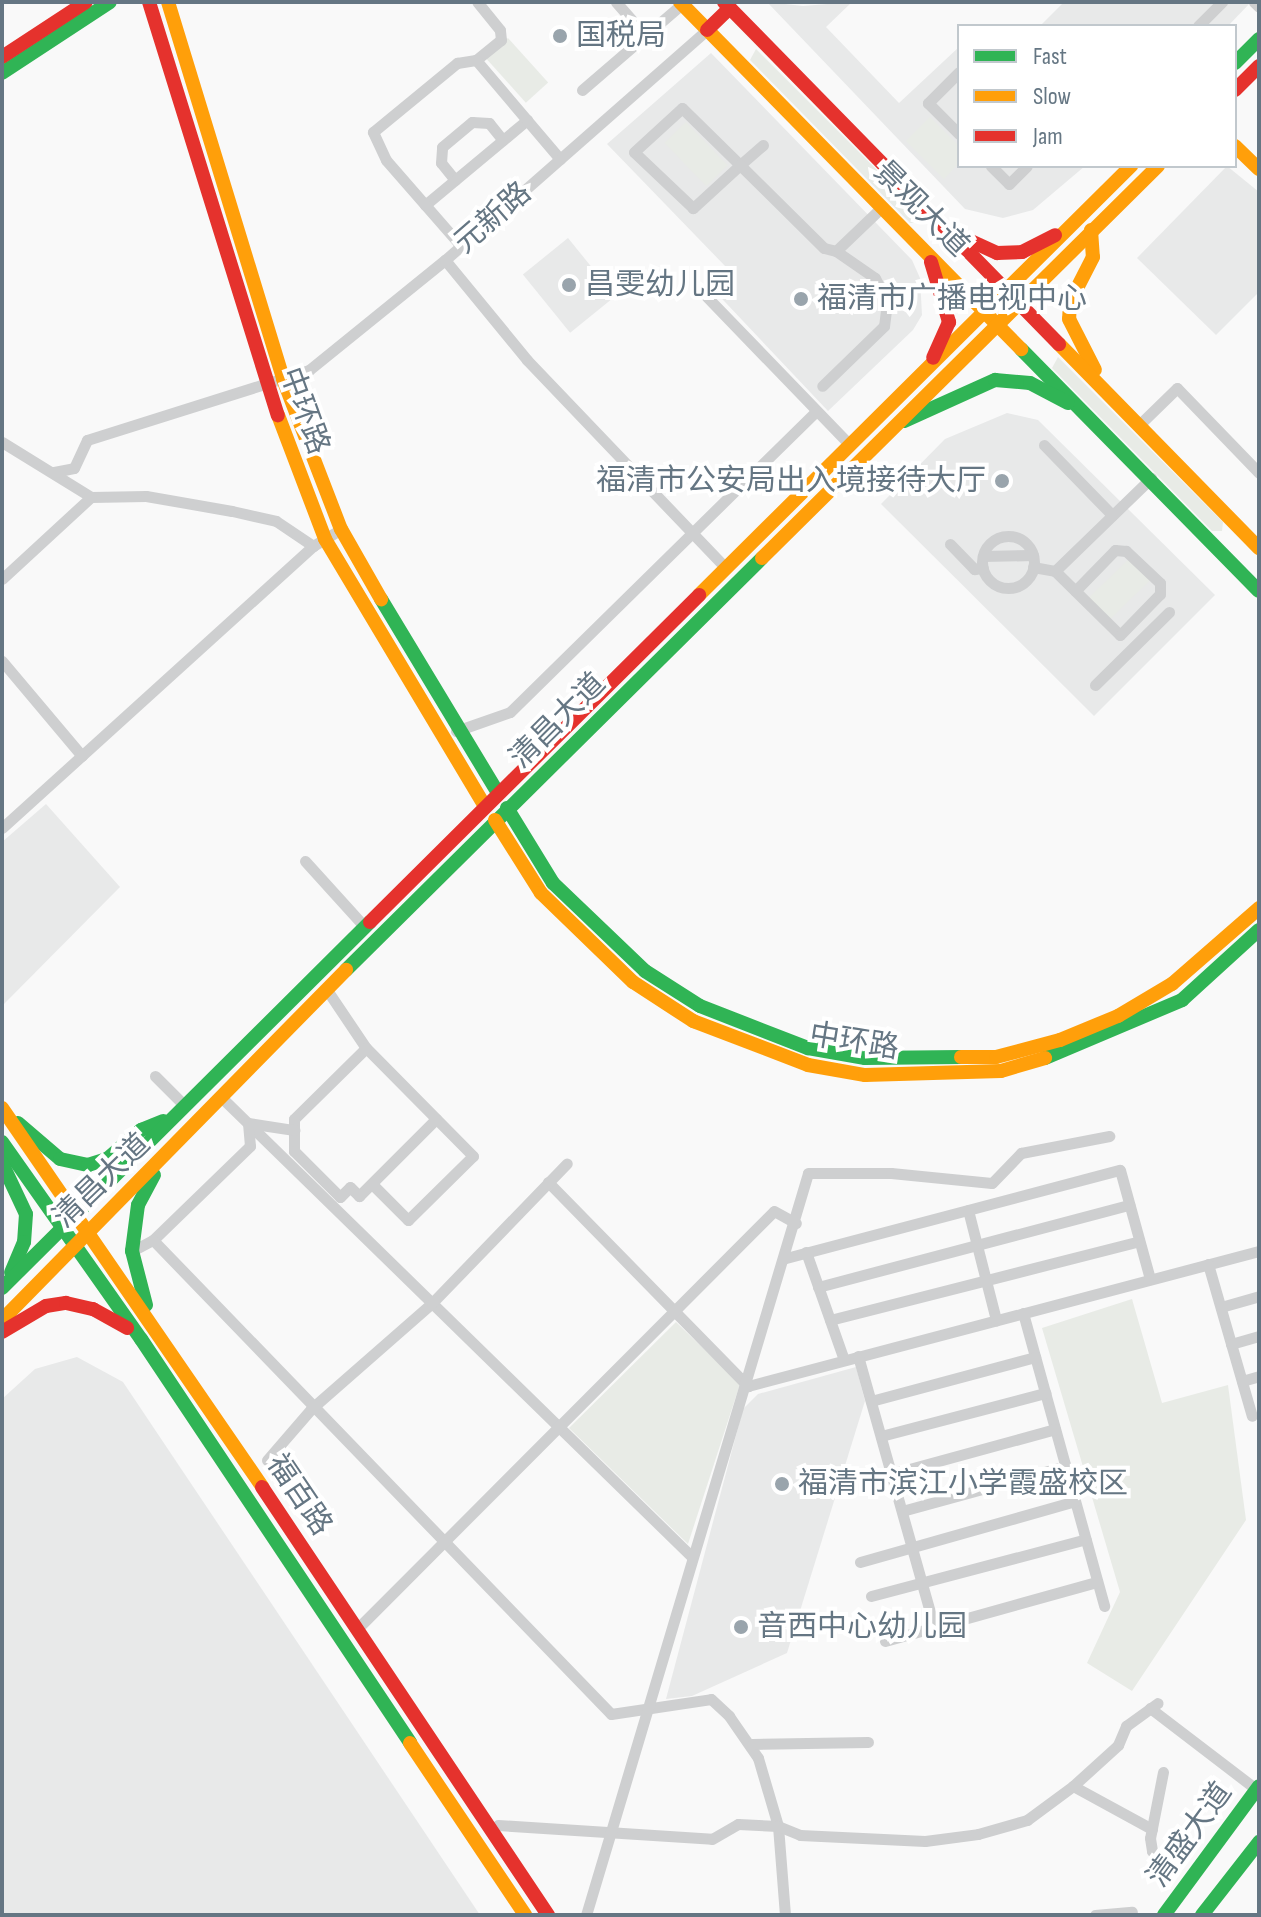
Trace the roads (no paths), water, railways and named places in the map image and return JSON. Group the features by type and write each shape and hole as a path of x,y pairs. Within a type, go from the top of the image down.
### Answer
{"main road":[{"path":"2,57 86,2"},
{"path":"2,73 110,2"},
{"name":"中环路","path":"149,2 266,385 319,542 485,806"},
{"name":"中环路","path":"168,2 283,379 341,529 456,731 498,793"},
{"name":"景观大道","path":"681,3 1259,591"},
{"path":"707,30 727,5"},
{"name":"景观大道","path":"727,5 1258,546"},
{"path":"1237,61 1259,39"},
{"path":"1237,88 1259,66"},
{"path":"1237,148 1258,166"},
{"name":"清昌大道","path":"2,1287 724,566 1129,168"},
{"name":"清昌大道","path":"2,1320 71,1246 165,1158 220,1096 507,808 1156,168"},
{"path":"948,230 997,253 1022,252 1078,218"},
{"path":"1091,230 1093,257 1070,302 1069,319 1110,394"},
{"path":"916,379 937,353 949,322 925,251"},
{"path":"893,427 960,392 1016,378 1090,416"},
{"name":"中环路","path":"507,808 553,883 645,971 700,1006 754,1028 808,1048 865,1058 996,1057 1060,1040 1118,1016 1172,984 1259,908"},
{"name":"中环路","path":"495,820 541,893 633,982 693,1021 808,1065 865,1075 925,1077 1001,1071 1064,1053 1182,1000 1259,930"},
{"path":"4,1110 60,1159 88,1165 107,1159 141,1130 172,1117"},
{"name":"福百路","path":"4,1110 84,1233 156,1328 548,1915"},
{"name":"福百路","path":"2,1142 71,1246 141,1339 525,1915"},
{"path":"156,1328 135,1278 132,1251 138,1205 165,1158"},
{"path":"2,1163 26,1214 20,1254 2,1287"},
{"path":"2,1332 46,1306 66,1303 105,1315 141,1339"},
{"name":"清盛大道","path":"1164,1915 1258,1788"},
{"name":"清盛大道","path":"1202,1915 1259,1842"}],"street":[{"path":"461,246 386,160 373,132 457,63 476,60 501,40 500,30 477,2"},
{"path":"616,2 645,35"},
{"path":"1200,24 1222,2"},
{"path":"1254,2 1259,7"},
{"path":"582,90 681,3"},
{"name":"元新路","path":"54,472 74,468 87,440 309,370 445,260 707,30"},
{"path":"476,60 560,159"},
{"path":"957,74 928,103 957,132"},
{"path":"763,145 740,165 693,208 634,152 682,108 740,165 824,248 836,251 875,278 887,302 884,326 822,386"},
{"path":"425,205 527,120"},
{"path":"455,180 441,163 442,147 472,122 489,123 503,140"},
{"path":"993,168 1009,184 1025,168"},
{"path":"836,251 882,207"},
{"path":"445,260 527,360 724,566"},
{"path":"707,297 848,443"},
{"path":"1139,425 1177,388 1259,473"},
{"path":"456,731 510,712 816,411"},
{"path":"2,442 91,497 146,496 232,511 276,521 319,542"},
{"path":"1044,445 1112,515"},
{"path":"1055,571 1151,478"},
{"path":"2,579 91,497"},
{"path":"2,828 319,542 341,529"},
{"path":"950,544 974,569 983,562 990,543 1006,536 1023,541 1033,561"},
{"path":"1075,591 1115,550 1126,551 1160,583 1160,594 1120,635"},
{"path":"983,562 991,582 1007,588 1022,583 1033,561"},
{"path":"983,562 1033,561 1055,571 1133,648"},
{"path":"1095,685 1169,612"},
{"path":"2,661 82,756"},
{"path":"305,861 364,926"},
{"path":"327,990 366,1048 473,1156 408,1220 372,1184"},
{"path":"366,1048 294,1119 294,1151 340,1197 350,1187 359,1196 436,1119"},
{"path":"155,1076 184,1105"},
{"path":"220,1096 692,1557"},
{"path":"248,1123 294,1130"},
{"path":"132,1251 153,1240 250,1146 248,1123"},
{"path":"586,1915 644,1712 748,1386 808,1173 891,1173 992,1183 1021,1153 1109,1136"},
{"path":"267,1460 311,1409 432,1303 567,1163"},
{"path":"786,1258 1120,1170 1150,1279"},
{"path":"548,1182 748,1386"},
{"path":"818,1287 1129,1205"},
{"path":"968,1210 996,1320"},
{"path":"357,1629 444,1537 561,1429 774,1211 796,1223"},
{"path":"153,1240 311,1409 444,1537 611,1714 644,1712 711,1699 752,1744 778,1826 785,1915"},
{"path":"830,1320 1139,1241"},
{"path":"748,1386 1259,1251"},
{"path":"806,1252 844,1360"},
{"path":"1208,1264 1252,1416"},
{"path":"1221,1307 1259,1296"},
{"path":"1023,1313 1104,1606"},
{"path":"1231,1344 1259,1336"},
{"path":"858,1356 934,1626"},
{"path":"871,1401 1035,1357"},
{"path":"1242,1381 1259,1376"},
{"path":"881,1436 1045,1393"},
{"path":"891,1474 1055,1429"},
{"path":"902,1511 1066,1466"},
{"path":"860,1562 911,1545 1075,1501"},
{"path":"871,1596 1086,1539"},
{"path":"885,1641 1097,1582"},
{"path":"498,1825 712,1839 738,1824 778,1826 800,1835 925,1841 978,1834 1027,1820 1073,1786 1118,1745 1126,1726 1154,1706 1258,1788"},
{"path":"752,1744 868,1742"},
{"path":"1163,1772 1152,1829 1152,1851 1168,1867"},
{"path":"1073,1786 1152,1829"},
{"path":"1095,1915 1132,1912"}],"place":[{"name":"国税局","path":"560,36"},
{"name":"昌雯幼儿园","path":"569,285"},
{"name":"福清市广播电视中心","path":"801,299"},
{"name":"福清市公安局出入境接待大厅","path":"1002,481"},
{"name":"福清市滨江小学霞盛校区","path":"782,1484"},
{"name":"音西中心幼儿园","path":"741,1627"}]}
